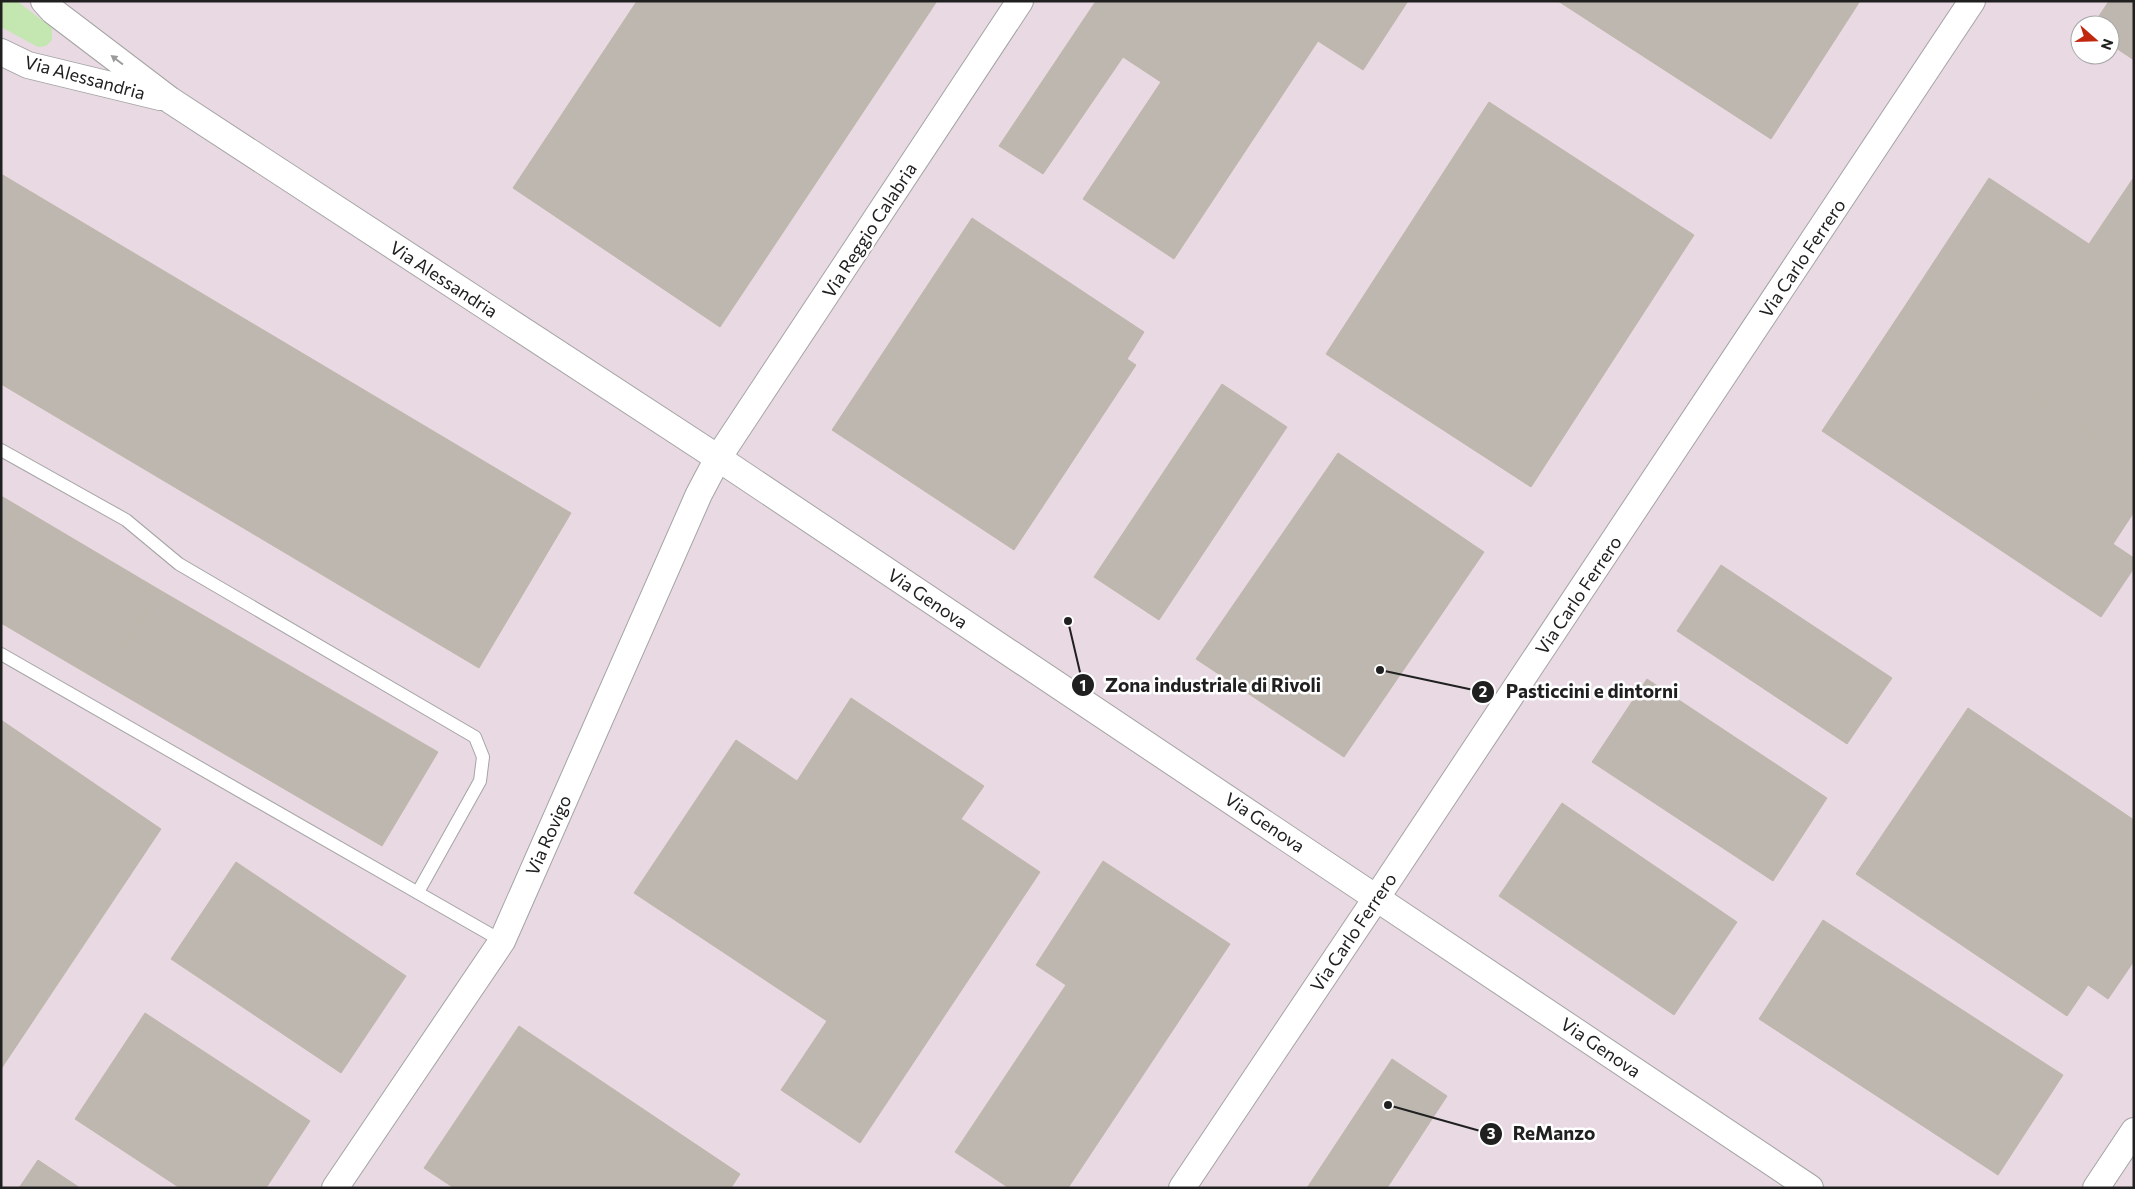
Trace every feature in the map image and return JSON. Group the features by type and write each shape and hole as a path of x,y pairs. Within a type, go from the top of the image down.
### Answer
{"street":[{"name":"Via Alessandria","path":"44,1 53,11 170,100 718,458"},
{"name":"Via Reggio Calabria","path":"718,458 1020,1"},
{"name":"Via Carlo Ferrero","path":"1182,1188 1972,1"},
{"name":"Via Alessandria","path":"1,52 28,65 170,100"},
{"name":"Via Genova","path":"718,458 1810,1188"},
{"name":"Via Rovigo","path":"335,1188 502,941 699,494 718,458"},
{"path":"2096,1188 2134,1131"}],"lane":[{"path":"1,450 126,520 179,564 475,738 483,757 480,781 418,892"},
{"path":"1,654 502,941"}],"shaded area":[{"path":"1,1 2134,1 2134,1188 1,1188"}],"green space":[{"path":"4,1 17,1 52,28 52,40 46,46 38,47 1,27 1,3"}],"building":[{"path":"637,1 937,1 720,327 513,188"},
{"path":"1096,1 1408,1 1363,70 1318,41 1174,259 1083,199 1161,82 1123,57 1043,174 999,146"},
{"path":"1558,1 1860,1 1771,139"},
{"path":"2109,1 2134,1 2134,60 2120,51 2120,15 2100,15"},
{"path":"1489,102 1694,235 1531,487 1326,354"},
{"path":"1,174 571,513 479,668 1,384"},
{"path":"2134,177 2134,463 1903,309 1989,178 2089,244"},
{"path":"972,218 1144,332 1127,359 1136,365 1014,550 832,430"},
{"path":"1903,309 2134,463 2134,512 2113,544 2134,558 2134,568 2101,617 1822,431"},
{"path":"1222,384 1287,427 1159,620 1094,577"},
{"path":"1338,453 1484,552 1344,757 1196,659"},
{"path":"1,496 18,506 1,535"},
{"path":"18,506 158,589 103,683 1,623 1,535"},
{"path":"1721,565 1892,678 1847,744 1677,631"},
{"path":"158,589 438,752 382,846 103,683"},
{"path":"1647,679 1827,798 1773,881 1592,762"},
{"path":"851,698 984,786 961,819 1040,872 860,1143 781,1090 827,1021 634,893 736,740 797,781"},
{"path":"1968,708 2134,820 2134,961 2108,999 2088,985 2067,1016 1856,874"},
{"path":"1,720 161,829 1,1069"},
{"path":"1562,803 1737,922 1674,1015 1499,896"},
{"path":"1103,861 1230,944 1068,1188 1009,1188 955,1152 1066,985 1036,965"},
{"path":"236,862 406,976 341,1073 171,959"},
{"path":"1823,920 2063,1075 1998,1175 1759,1019"},
{"path":"145,1013 310,1121 266,1188 180,1188 75,1119"},
{"path":"519,1026 740,1174 731,1188 454,1188 424,1168"},
{"path":"1392,1059 1447,1096 1387,1188 1307,1188"},
{"path":"38,1160 80,1188 19,1188"}],"place":[{"name":"Zona industriale di Rivoli","path":"1068,621"},
{"name":"Pasticcini e dintorni","path":"1380,670"},
{"name":"ReManzo","path":"1388,1105"}]}
